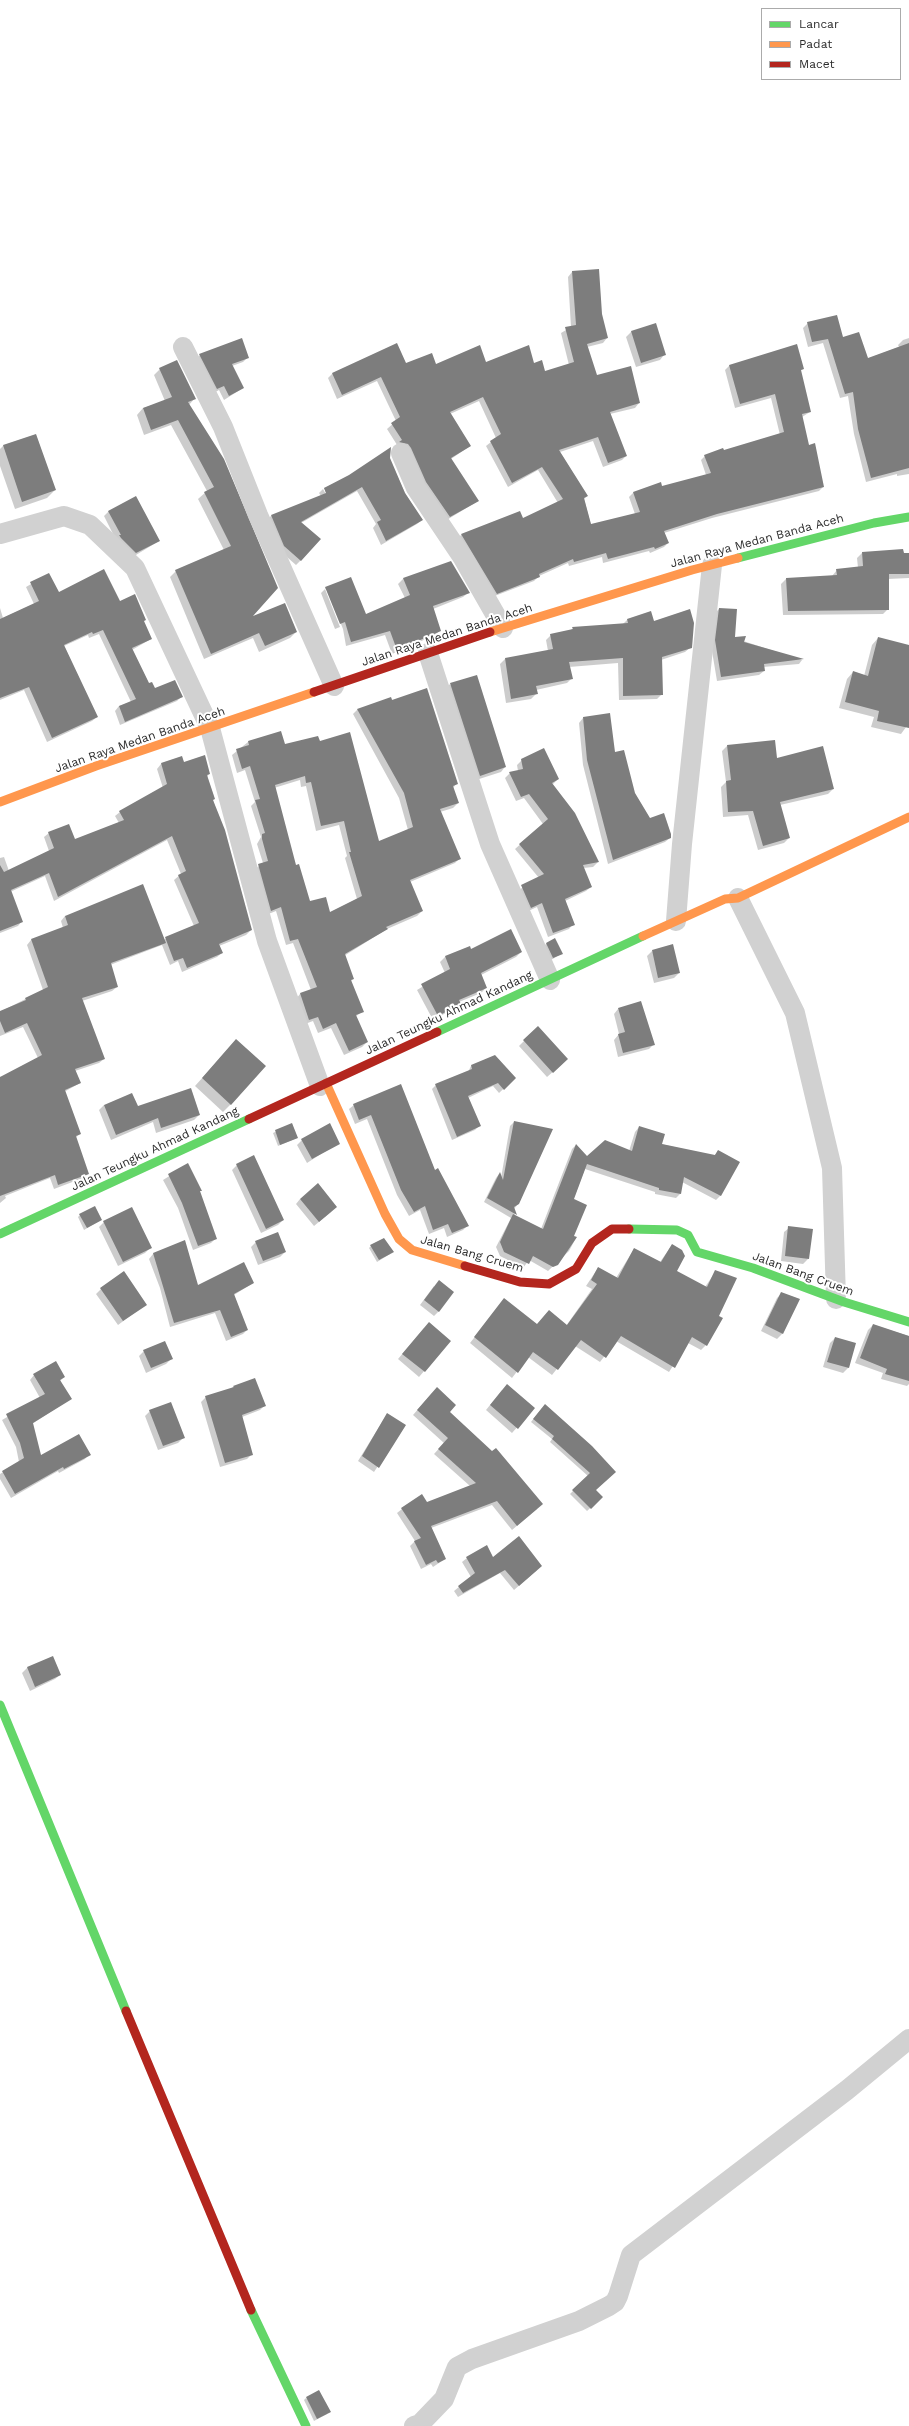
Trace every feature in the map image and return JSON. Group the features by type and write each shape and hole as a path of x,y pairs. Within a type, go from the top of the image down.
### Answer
{"main road":[{"name":"Jalan Raya Medan Banda Aceh","path":"0,802 96,766 503,628 712,565 874,523 909,518"},
{"name":"Jalan Teungku Ahmad Kandang","path":"0,1234 676,921 725,899 738,898 909,817"},
{"name":"Jalan Bang Cruem","path":"323,1085 385,1214 399,1239 412,1250 520,1282 549,1284 576,1269 592,1243 612,1229 678,1230 688,1235 697,1252 753,1268 836,1299 909,1322"},
{"path":"0,1705 87,1920 260,2331 306,2426"}],"street":[{"path":"183,347 223,427 258,515 334,686"},
{"path":"401,453 416,488 463,558 503,628"},
{"path":"0,534 64,516 90,525 116,548 135,568 210,728 267,940 323,1085"},
{"path":"676,921 682,844 712,565"},
{"path":"428,653 490,844 550,980"},
{"path":"738,898 797,1020 832,1168 836,1299"},
{"path":"414,2426 420,2424 444,2399 457,2367 472,2359 579,2321 616,2302 631,2255 822,2109 909,2039"}],"building":[{"path":"599,269 602,314 608,338 587,344 597,375 631,366 640,403 610,412 627,456 608,463 598,437 559,450 588,496 584,498 591,524 640,512 633,492 661,482 662,486 711,473 704,455 723,448 724,450 784,432 775,394 740,404 729,365 797,344 804,369 801,370 811,412 802,414 809,445 815,443 824,487 717,514 664,531 669,543 655,549 654,547 608,559 606,553 574,562 573,559 539,574 540,577 497,594 461,534 520,511 523,518 563,499 542,467 512,483 490,441 501,434 483,397 450,412 471,446 451,458 479,501 450,517 426,482 411,448 408,444 399,442 402,440 391,423 400,417 381,377 342,395 332,373 397,343 406,363 432,353 436,364 480,345 486,362 529,345 534,363 542,360 545,371 574,362 565,327 576,325 572,271"},
{"path":"837,315 843,337 859,332 868,358 909,343 909,468 871,478 858,429 853,392 845,394 828,339 812,342 807,322"},
{"path":"656,323 666,355 641,363 631,331"},
{"path":"242,338 249,358 232,364 244,388 229,396 224,386 217,389 199,354"},
{"path":"177,360 196,399 188,402 224,459 278,588 253,616 285,603 297,632 265,646 259,633 211,654 175,570 231,546 204,492 214,487 178,420 151,430 143,408 172,397 159,368"},
{"path":"36,434 56,490 22,502 3,445"},
{"path":"391,447 390,458 405,493 423,520 386,541 377,522 381,520 362,487 301,522 321,539 301,561 284,546 271,515 326,493 324,488 349,475"},
{"path":"136,496 160,541 136,553 119,535 121,535 108,511"},
{"path":"903,549 904,553 909,553 909,574 889,574 889,610 788,611 786,578 837,575 836,569 863,566 862,552"},
{"path":"451,561 470,593 433,606 441,631 397,650 390,631 351,642 345,622 340,624 325,587 351,577 366,614 410,595 403,578"},
{"path":"104,569 120,601 135,594 146,620 144,621 152,639 132,648 149,683 152,682 155,688 175,680 183,697 125,722 119,706 136,699 103,630 93,634 92,632 64,645 98,717 52,738 29,687 0,698 0,619 39,601 30,582 49,573 59,592"},
{"path":"719,608 737,609 735,637 746,636 744,642 804,659 764,664 765,671 721,677 715,640"},
{"path":"690,609 694,623 692,648 662,657 663,695 623,696 623,658 569,662 573,679 536,686 538,694 511,699 505,658 553,649 550,634 573,629 572,627 628,623 627,619 651,611 654,621"},
{"path":"878,637 909,645 909,728 877,721 879,711 845,702 853,671 868,676"},
{"path":"477,675 506,767 480,776 450,683"},
{"path":"427,688 458,784 453,786 459,803 440,809 461,859 410,880 423,911 386,927 388,929 345,954 354,979 351,980 364,1012 356,1015 368,1042 349,1051 336,1023 323,1029 318,1017 309,1020 300,993 317,987 298,939 290,941 281,907 271,911 258,864 268,861 262,839 262,834 265,833 255,800 260,799 250,766 242,769 236,749 249,745 248,741 281,731 285,744 318,736 320,741 350,732 379,841 413,827 404,793 357,709 391,697 392,700","holes":["305,776 306,783 311,782 321,826 344,821 351,852 349,852 362,896 330,912 326,897 310,901 299,864 296,865 275,785"]},
{"path":"610,713 615,752 624,750 635,793 650,818 664,813 671,834 671,838 613,860 587,760 583,717"},
{"path":"775,740 777,758 823,746 834,789 780,802 790,838 763,846 753,811 728,812 726,781 731,780 727,745"},
{"path":"544,748 559,779 552,783 575,813 599,862 583,865 592,887 565,899 575,925 553,933 542,903 531,908 521,885 544,874 519,844 548,819 529,794 521,797 509,772 523,769 521,759"},
{"path":"205,755 210,774 207,775 215,799 213,800 225,830 252,930 219,944 223,953 187,968 183,958 174,961 165,937 199,923 178,875 186,871 172,836 58,897 49,873 11,890 23,922 0,931 0,865 4,872 54,848 48,832 69,824 75,839 124,820 119,811 167,784 161,763 182,756 184,762"},
{"path":"143,884 166,943 111,963 118,987 82,998 105,1059 75,1069 81,1083 65,1090 81,1134 76,1136 89,1174 58,1185 55,1175 0,1196 0,1077 42,1055 27,1023 5,1033 0,1021 0,1011 26,1000 25,998 48,987 31,939 68,925 65,916"},
{"path":"511,929 522,952 481,973 487,988 459,1000 461,1004 438,1016 421,984 450,969 445,956 470,946 471,949"},
{"path":"555,938 563,954 553,958 546,943"},
{"path":"673,944 680,973 658,978 652,950"},
{"path":"641,1001 655,1045 623,1053 618,1034 625,1032 618,1008"},
{"path":"538,1026 568,1059 553,1073 523,1040"},
{"path":"236,1039 266,1066 231,1105 202,1078"},
{"path":"495,1055 516,1078 504,1090 498,1083 468,1096 481,1126 457,1137 435,1084 472,1069 471,1065"},
{"path":"401,1084 435,1170 438,1168 469,1226 452,1233 448,1224 433,1230 425,1206 414,1212 401,1190 371,1115 359,1120 353,1104"},
{"path":"191,1088 200,1115 161,1128 158,1118 116,1135 104,1105 132,1093 138,1106"},
{"path":"514,1121 553,1129 519,1204 514,1207 517,1215 487,1198 500,1172 503,1180"},
{"path":"292,1123 298,1138 280,1145 275,1130"},
{"path":"330,1123 340,1144 312,1159 301,1139"},
{"path":"639,1126 665,1134 662,1144 715,1155 718,1150 740,1162 721,1196 684,1177 681,1194 659,1190 659,1188 587,1164 574,1199 587,1205 574,1236 577,1237 558,1265 553,1267 533,1256 529,1264 504,1252 500,1242 513,1214 543,1229 576,1144 587,1156 605,1140 632,1151"},
{"path":"254,1155 284,1220 266,1229 236,1164"},
{"path":"188,1163 202,1191 200,1191 217,1239 198,1246 182,1203 168,1174"},
{"path":"318,1183 337,1207 319,1222 300,1199"},
{"path":"95,1206 102,1220 87,1228 79,1214"},
{"path":"132,1207 152,1248 123,1262 103,1221"},
{"path":"788,1226 813,1229 809,1259 785,1256"},
{"path":"278,1232 286,1252 263,1261 255,1241"},
{"path":"384,1238 394,1252 379,1260 370,1245"},
{"path":"185,1240 198,1285 244,1262 254,1283 234,1294 248,1330 231,1337 220,1310 174,1323 153,1253"},
{"path":"672,1244 682,1250 685,1256 677,1271 707,1287 715,1270 737,1278 719,1316 723,1318 707,1346 692,1337 675,1368 621,1336 606,1358 581,1340 558,1370 533,1352 518,1373 474,1337 504,1298 537,1324 549,1310 567,1325 597,1284 591,1280 598,1267 618,1278 634,1248 661,1262"},
{"path":"124,1271 147,1305 123,1321 100,1288"},
{"path":"439,1280 454,1292 439,1312 424,1300"},
{"path":"781,1292 800,1299 783,1334 765,1325"},
{"path":"429,1322 451,1341 425,1372 402,1354"},
{"path":"873,1324 909,1336 909,1381 885,1374 887,1369 860,1358"},
{"path":"835,1337 856,1343 849,1368 827,1362"},
{"path":"165,1341 173,1359 151,1368 143,1350"},
{"path":"56,1361 65,1377 60,1380 72,1399 33,1423 41,1455 79,1434 91,1455 64,1469 63,1467 15,1494 2,1471 24,1458 20,1443 6,1414 45,1394 33,1374"},
{"path":"255,1378 266,1406 242,1415 253,1455 225,1463 205,1396 234,1387 233,1386"},
{"path":"507,1384 535,1408 518,1429 490,1405"},
{"path":"437,1387 456,1405 450,1412 492,1451 496,1448 543,1504 517,1526 497,1501 431,1526 446,1559 438,1563 436,1560 426,1565 414,1541 421,1538 401,1508 422,1494 427,1502 476,1483 438,1449 448,1438 417,1410"},
{"path":"171,1402 185,1438 163,1446 149,1410"},
{"path":"545,1404 592,1446 616,1472 596,1490 603,1497 591,1509 572,1490 590,1473 552,1439 554,1436 533,1419"},
{"path":"387,1413 406,1425 379,1468 362,1456"},
{"path":"519,1536 542,1566 519,1586 505,1570 463,1593 458,1586 475,1573 466,1557 487,1545 493,1557"},
{"path":"53,1656 61,1675 35,1687 27,1667"},
{"path":"319,2390 331,2412 317,2419 306,2397"}],"traffic: fast":[{"path":"738,558 874,523 909,517"},
{"path":"437,1032 643,936"},
{"path":"0,1234 249,1119"},
{"path":"629,1229 677,1230 688,1235 697,1252 753,1268 844,1302 909,1322"},
{"path":"0,1705 126,2011"},
{"path":"251,2310 306,2426"}],"traffic: slow":[{"path":"490,632 692,570 738,558"},
{"path":"0,802 96,766 314,692"},
{"path":"643,936 725,899 738,898 909,817"},
{"path":"326,1083 385,1214 399,1239 412,1250 465,1266"}],"traffic: jam":[{"path":"314,692 490,632"},
{"path":"249,1119 437,1032"},
{"path":"465,1266 520,1282 549,1284 576,1269 592,1243 612,1229 629,1229"},
{"path":"126,2011 251,2310"}]}
